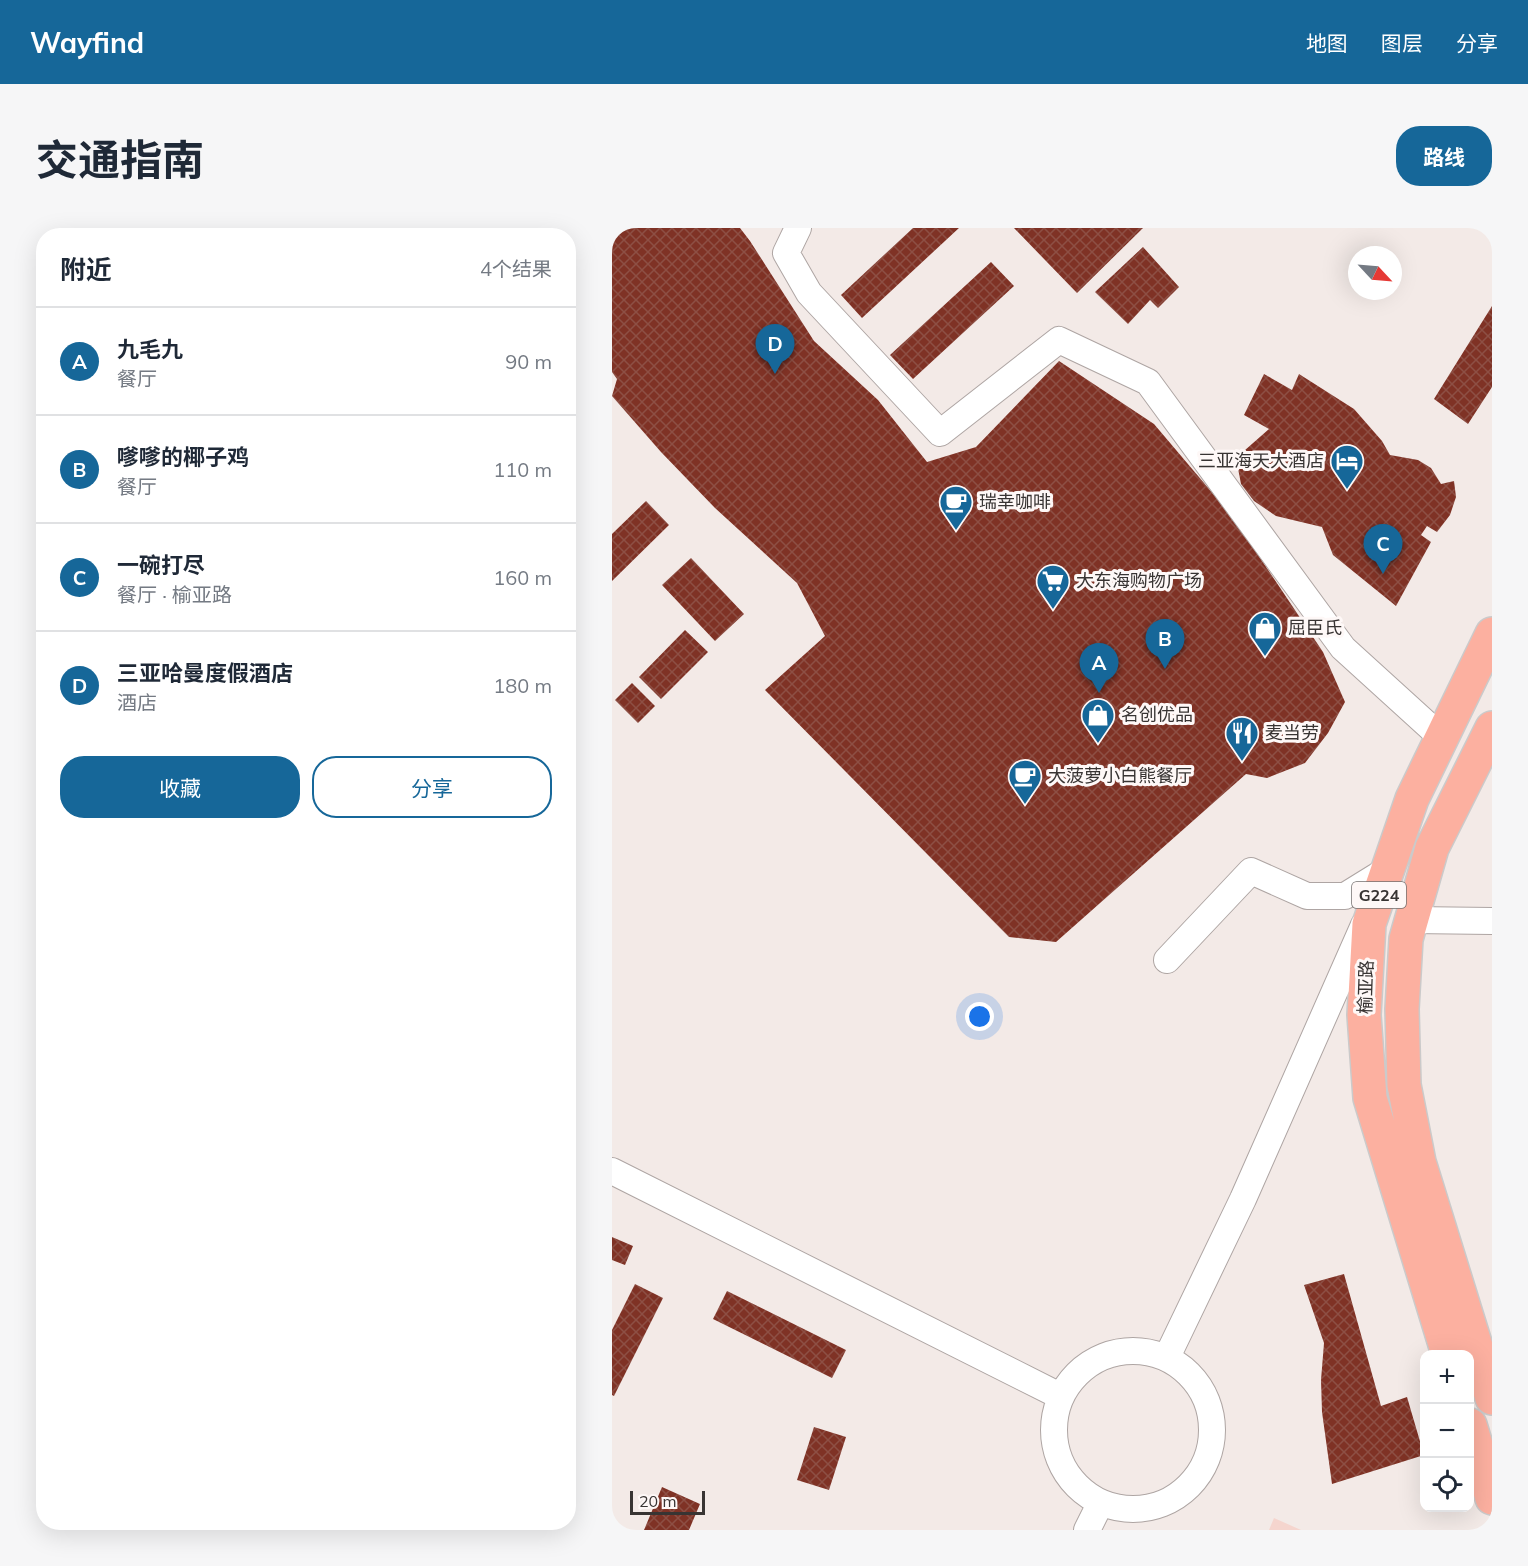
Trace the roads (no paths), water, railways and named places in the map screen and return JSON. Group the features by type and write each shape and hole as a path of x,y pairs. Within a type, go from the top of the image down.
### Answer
{"highway":[{"name":"榆亚路","path":"1447,1350 1370,1098 1364,1015 1369,924 1412,799 1492,634"},
{"name":"榆亚路","path":"1492,728 1432,848 1406,939 1402,1008 1404,1084 1419,1162 1492,1398"},
{"path":"1474,1438 1492,1498"}],"lane":[{"path":"798,228 786,253 809,293 940,433 1059,340 1148,382 1343,648 1442,738"},
{"path":"1167,960 1251,871 1307,896 1345,896 1385,877"},
{"path":"1167,1357 1243,1198 1385,877"},
{"path":"1412,920 1492,921"},
{"path":"612,1171 1060,1396"},
{"path":"1136,1350 1167,1357 1192,1376 1208,1402 1213,1433 1206,1463 1187,1489 1161,1505 1130,1511 1100,1504 1074,1486 1058,1458 1052,1427 1060,1396 1079,1371 1106,1354 1136,1350"},
{"path":"1087,1530 1100,1504"}],"place":[{"name":"三亚哈曼度假酒店","path":"775,374"},
{"name":"三亚海天大酒店","path":"1347,490"},
{"name":"瑞幸咖啡","path":"956,531"},
{"name":"一碗打尽","path":"1383,574"},
{"name":"大东海购物广场","path":"1053,610"},
{"name":"屈臣氏","path":"1265,657"},
{"name":"嗲嗲的椰子鸡","path":"1165,669"},
{"name":"九毛九","path":"1099,693"},
{"name":"名创优品","path":"1098,744"},
{"name":"麦当劳","path":"1242,762"},
{"name":"大菠萝小白熊餐厅","path":"1025,805"}]}
